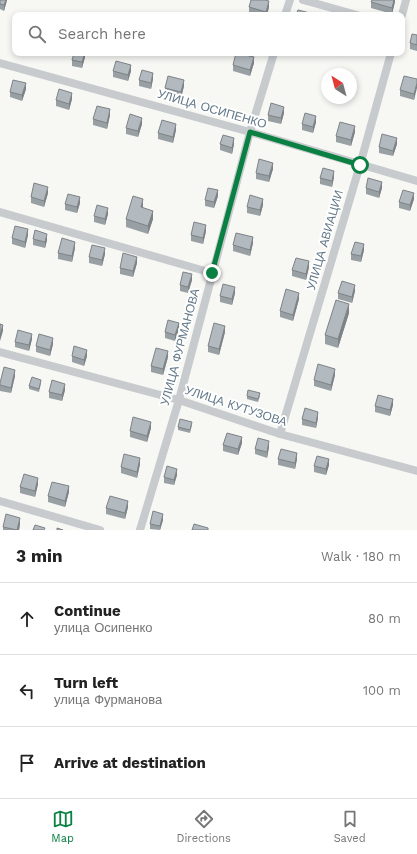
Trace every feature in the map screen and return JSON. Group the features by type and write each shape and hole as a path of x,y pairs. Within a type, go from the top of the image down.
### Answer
{"street":[{"path":"286,12 290,0"},
{"path":"303,0 346,12"},
{"path":"403,12 406,0"},
{"name":"УЛИЦА ФУРМАНОВА","path":"140,530 179,400 250,132 273,56"},
{"name":"УЛИЦА АВИАЦИИ","path":"280,434 360,165 390,56"},
{"name":"УЛИЦА ОСИПЕНКО","path":"0,63 250,132 417,181"},
{"path":"0,212 212,273"},
{"name":"УЛИЦА КУТУЗОВА","path":"0,352 179,400 280,434 417,471"},
{"path":"0,501 100,530"}],"building":[{"path":"0,0 6,0 4,5 0,4"},
{"path":"251,0 269,1 266,12 249,7"},
{"path":"372,0 394,0 392,8 371,2"},
{"path":"412,34 417,35 417,45 410,43"},
{"path":"73,56 84,56 82,62 72,60"},
{"path":"235,56 254,57 250,70 233,65"},
{"path":"116,61 131,65 128,75 113,71"},
{"path":"142,70 153,73 151,83 139,80"},
{"path":"168,76 184,80 181,92 165,88"},
{"path":"404,76 417,79 414,94 400,90"},
{"path":"13,80 26,83 22,95 10,92"},
{"path":"59,89 72,93 69,104 56,100"},
{"path":"271,103 284,107 281,118 268,115"},
{"path":"97,106 110,109 107,123 93,119"},
{"path":"305,113 316,116 313,127 302,124"},
{"path":"130,114 142,118 138,131 126,128"},
{"path":"162,120 176,124 173,137 158,133"},
{"path":"340,122 355,126 351,140 336,136"},
{"path":"382,134 397,138 393,151 379,147"},
{"path":"223,135 234,138 232,148 220,144"},
{"path":"259,159 273,163 269,176 256,173"},
{"path":"323,168 334,171 332,181 320,178"},
{"path":"368,178 382,182 379,192 366,188"},
{"path":"34,183 48,187 44,201 31,197"},
{"path":"208,188 218,190 214,202 205,200"},
{"path":"403,190 414,193 410,205 399,202"},
{"path":"68,194 80,197 77,207 65,204"},
{"path":"250,195 263,199 260,210 247,207"},
{"path":"133,196 143,199 141,207 153,211 148,226 126,219"},
{"path":"97,205 108,208 105,219 94,216"},
{"path":"194,222 206,225 203,238 191,235"},
{"path":"15,226 28,229 25,242 12,238"},
{"path":"35,230 47,234 45,242 33,239"},
{"path":"236,233 253,237 250,250 233,245"},
{"path":"62,238 75,242 72,256 58,253"},
{"path":"355,242 364,244 361,256 351,254"},
{"path":"92,245 105,248 102,260 89,257"},
{"path":"123,253 137,257 133,271 120,268"},
{"path":"296,258 309,261 306,274 292,270"},
{"path":"183,272 192,274 188,287 180,285"},
{"path":"342,281 355,285 352,297 338,293"},
{"path":"223,284 235,287 232,299 220,296"},
{"path":"286,289 299,293 293,315 280,311"},
{"path":"336,300 349,304 338,339 325,335"},
{"path":"168,320 179,323 175,335 165,332"},
{"path":"214,323 225,326 219,349 208,346"},
{"path":"0,324 3,325 0,335"},
{"path":"18,330 32,334 29,345 15,342"},
{"path":"39,334 53,338 50,350 36,346"},
{"path":"74,346 87,350 84,360 72,356"},
{"path":"156,348 168,351 163,369 151,366"},
{"path":"318,364 335,369 331,385 314,380"},
{"path":"4,367 15,370 11,388 0,385"},
{"path":"32,377 41,380 39,389 29,386"},
{"path":"52,380 65,384 62,395 49,392"},
{"path":"248,390 260,393 258,399 247,396"},
{"path":"378,395 393,399 390,410 375,406"},
{"path":"305,408 318,412 316,423 302,419"},
{"path":"133,417 151,422 147,436 130,431"},
{"path":"180,419 192,422 190,430 178,427"},
{"path":"227,433 242,437 238,449 223,445"},
{"path":"258,438 269,441 267,452 255,449"},
{"path":"281,449 297,453 295,463 278,459"},
{"path":"124,454 140,458 137,472 121,467"},
{"path":"317,456 329,459 326,469 314,466"},
{"path":"167,466 177,469 174,480 164,477"},
{"path":"24,474 38,478 35,491 20,487"},
{"path":"52,482 69,486 65,501 48,496"},
{"path":"110,496 128,501 125,513 106,508"},
{"path":"153,511 163,514 160,526 150,524"},
{"path":"6,514 20,518 17,530 3,527"},
{"path":"194,524 208,528 208,530 192,530"},
{"path":"35,525 45,528 44,530 33,530"}],"route":[{"path":"212,273 250,132 360,165"}]}
